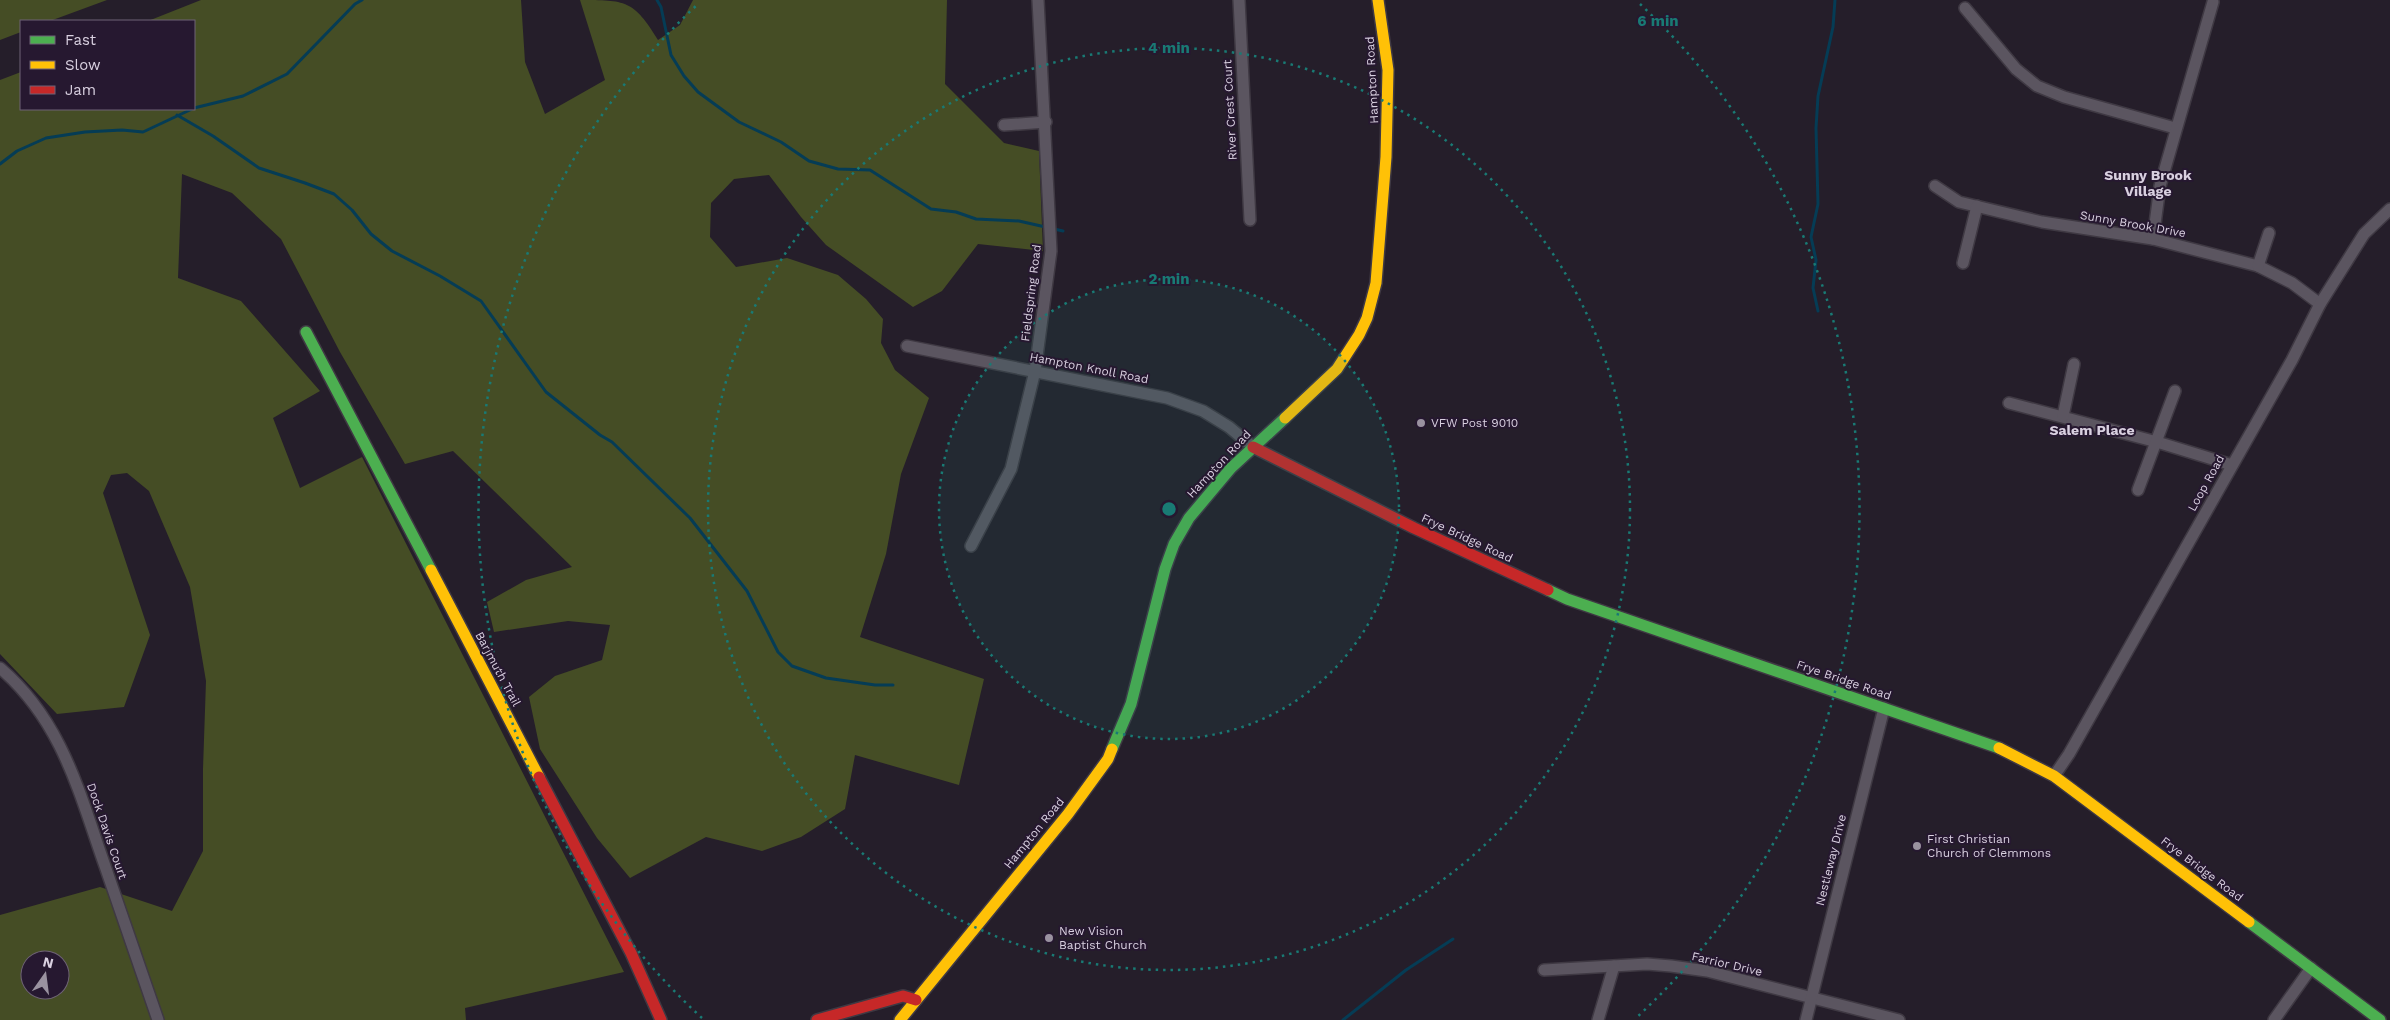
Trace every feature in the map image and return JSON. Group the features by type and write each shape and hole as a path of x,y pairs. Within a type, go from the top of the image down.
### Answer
{"street":[{"name":"Fieldspring Road","path":"971,546 1012,469 1035,371 1051,251 1046,122 1038,0"},
{"name":"River Crest Court","path":"1239,0 1250,220"},
{"name":"Hampton Road","path":"900,1020 1066,816 1108,759 1131,704 1165,569 1174,544 1189,518 1207,494 1252,447 1337,369 1359,335 1372,302 1379,266 1382,231 1389,93 1384,32 1378,0"},
{"path":"2153,239 2160,186 2175,128 2213,2"},
{"path":"1966,8 2016,69 2037,86 2064,96 2175,128"},
{"path":"1004,125 1046,122"},
{"name":"Sunny Brook Drive","path":"1935,186 1959,202 2066,226 2153,239 2258,266 2292,283 2320,304"},
{"path":"1963,263 1977,206"},
{"name":"Loop Road","path":"2054,776 2070,754 2292,360 2320,304 2364,234 2390,209"},
{"path":"2258,266 2269,233"},
{"name":"Barjmuth Trail","path":"306,332 631,953 661,1020"},
{"name":"Hampton Knoll Road","path":"907,346 1167,398 1202,411 1229,427 1252,447"},
{"path":"2063,416 2074,364"},
{"path":"2138,490 2158,442 2175,391"},
{"path":"2009,403 2158,442 2232,466"},
{"name":"Frye Bridge Road","path":"1252,447 1422,532 1566,599 1995,746 2054,776 2380,1020"},
{"name":"Dock Davis Court","path":"0,668 10,676 52,728 71,768 158,1020"},
{"name":"Nestleway Drive","path":"1806,1020 1884,708"},
{"name":"Farrior Drive","path":"1544,970 1647,964 1707,972 1899,1020"},
{"path":"1598,1020 1614,966"},
{"path":"2274,1020 2311,968"},
{"path":"817,1020 903,996 916,1000"}],"green space":[{"path":"0,0 107,0 53,20 20,20 20,32 0,40"},
{"path":"201,0 521,0 525,62 545,114 605,80 580,0 618,2 627,5 642,17 658,40 680,25 693,0 947,0 945,84 1004,143 1039,151 1043,251 978,244 942,291 913,307 826,245 801,217 769,175 734,179 711,203 710,237 736,267 787,258 838,275 866,299 883,319 881,343 895,370 929,398 901,474 886,554 860,637 984,679 959,785 855,755 845,809 801,837 762,851 706,837 630,878 597,838 540,749 529,697 555,676 602,660 610,625 568,621 494,632 487,602 526,580 572,567 453,451 405,464 340,352 281,239 232,193 182,174 178,278 241,301 320,391 273,418 300,488 362,457 624,972 465,1008 466,1020 0,1020 0,915 100,887 172,911 203,851 206,681 190,587 149,491 127,473 111,475 103,493 150,635 124,707 57,714 0,654 0,80 20,72 20,110 195,110 195,20 151,20"}],"waterway":[{"path":"195,108 243,96 287,74 355,4 362,0"},
{"path":"657,0 661,7 671,55 684,76 698,92 739,122 781,142 809,161 838,169 870,170 931,209 956,212 976,219 1019,221 1063,231"},
{"path":"1818,311 1813,288 1816,260 1811,237 1818,204 1816,128 1818,96 1833,27 1835,0"},
{"path":"0,164 17,151 46,138 85,132 122,130 143,132 190,110"},
{"path":"177,115 213,136 259,168 334,194 352,210 371,234 392,251 440,276 481,301 546,392 600,435 612,442 690,518 747,591 778,652 792,666 826,678 875,685 893,685"},
{"path":"1343,1020 1406,970 1453,939"}],"traffic: fast":[{"path":"306,332 431,570"},
{"path":"1112,749 1131,704 1165,569 1174,544 1189,518 1231,468 1285,418"},
{"path":"1548,590 1567,599 1999,748"},
{"path":"2249,922 2380,1020"}],"traffic: slow":[{"path":"1285,418 1337,369 1359,335 1367,318 1376,283 1386,157 1388,70 1378,0"},
{"path":"431,570 539,777"},
{"path":"1999,748 2054,776 2249,922"},
{"path":"900,1020 1068,814 1108,759 1112,749"}],"traffic: jam":[{"path":"1253,447 1414,528 1548,590"},
{"path":"539,777 631,953 661,1020"},
{"path":"817,1020 903,996 916,1000"}],"place":[{"name":"VFW Post 9010","path":"1421,423"},
{"name":"First Christian Church of Clemmons","path":"1917,846"},
{"name":"New Vision Baptist Church","path":"1049,938"}],"district":[{"name":"Sunny Brook Village","path":"2148,184"},
{"name":"Salem Place","path":"2092,430"}]}
